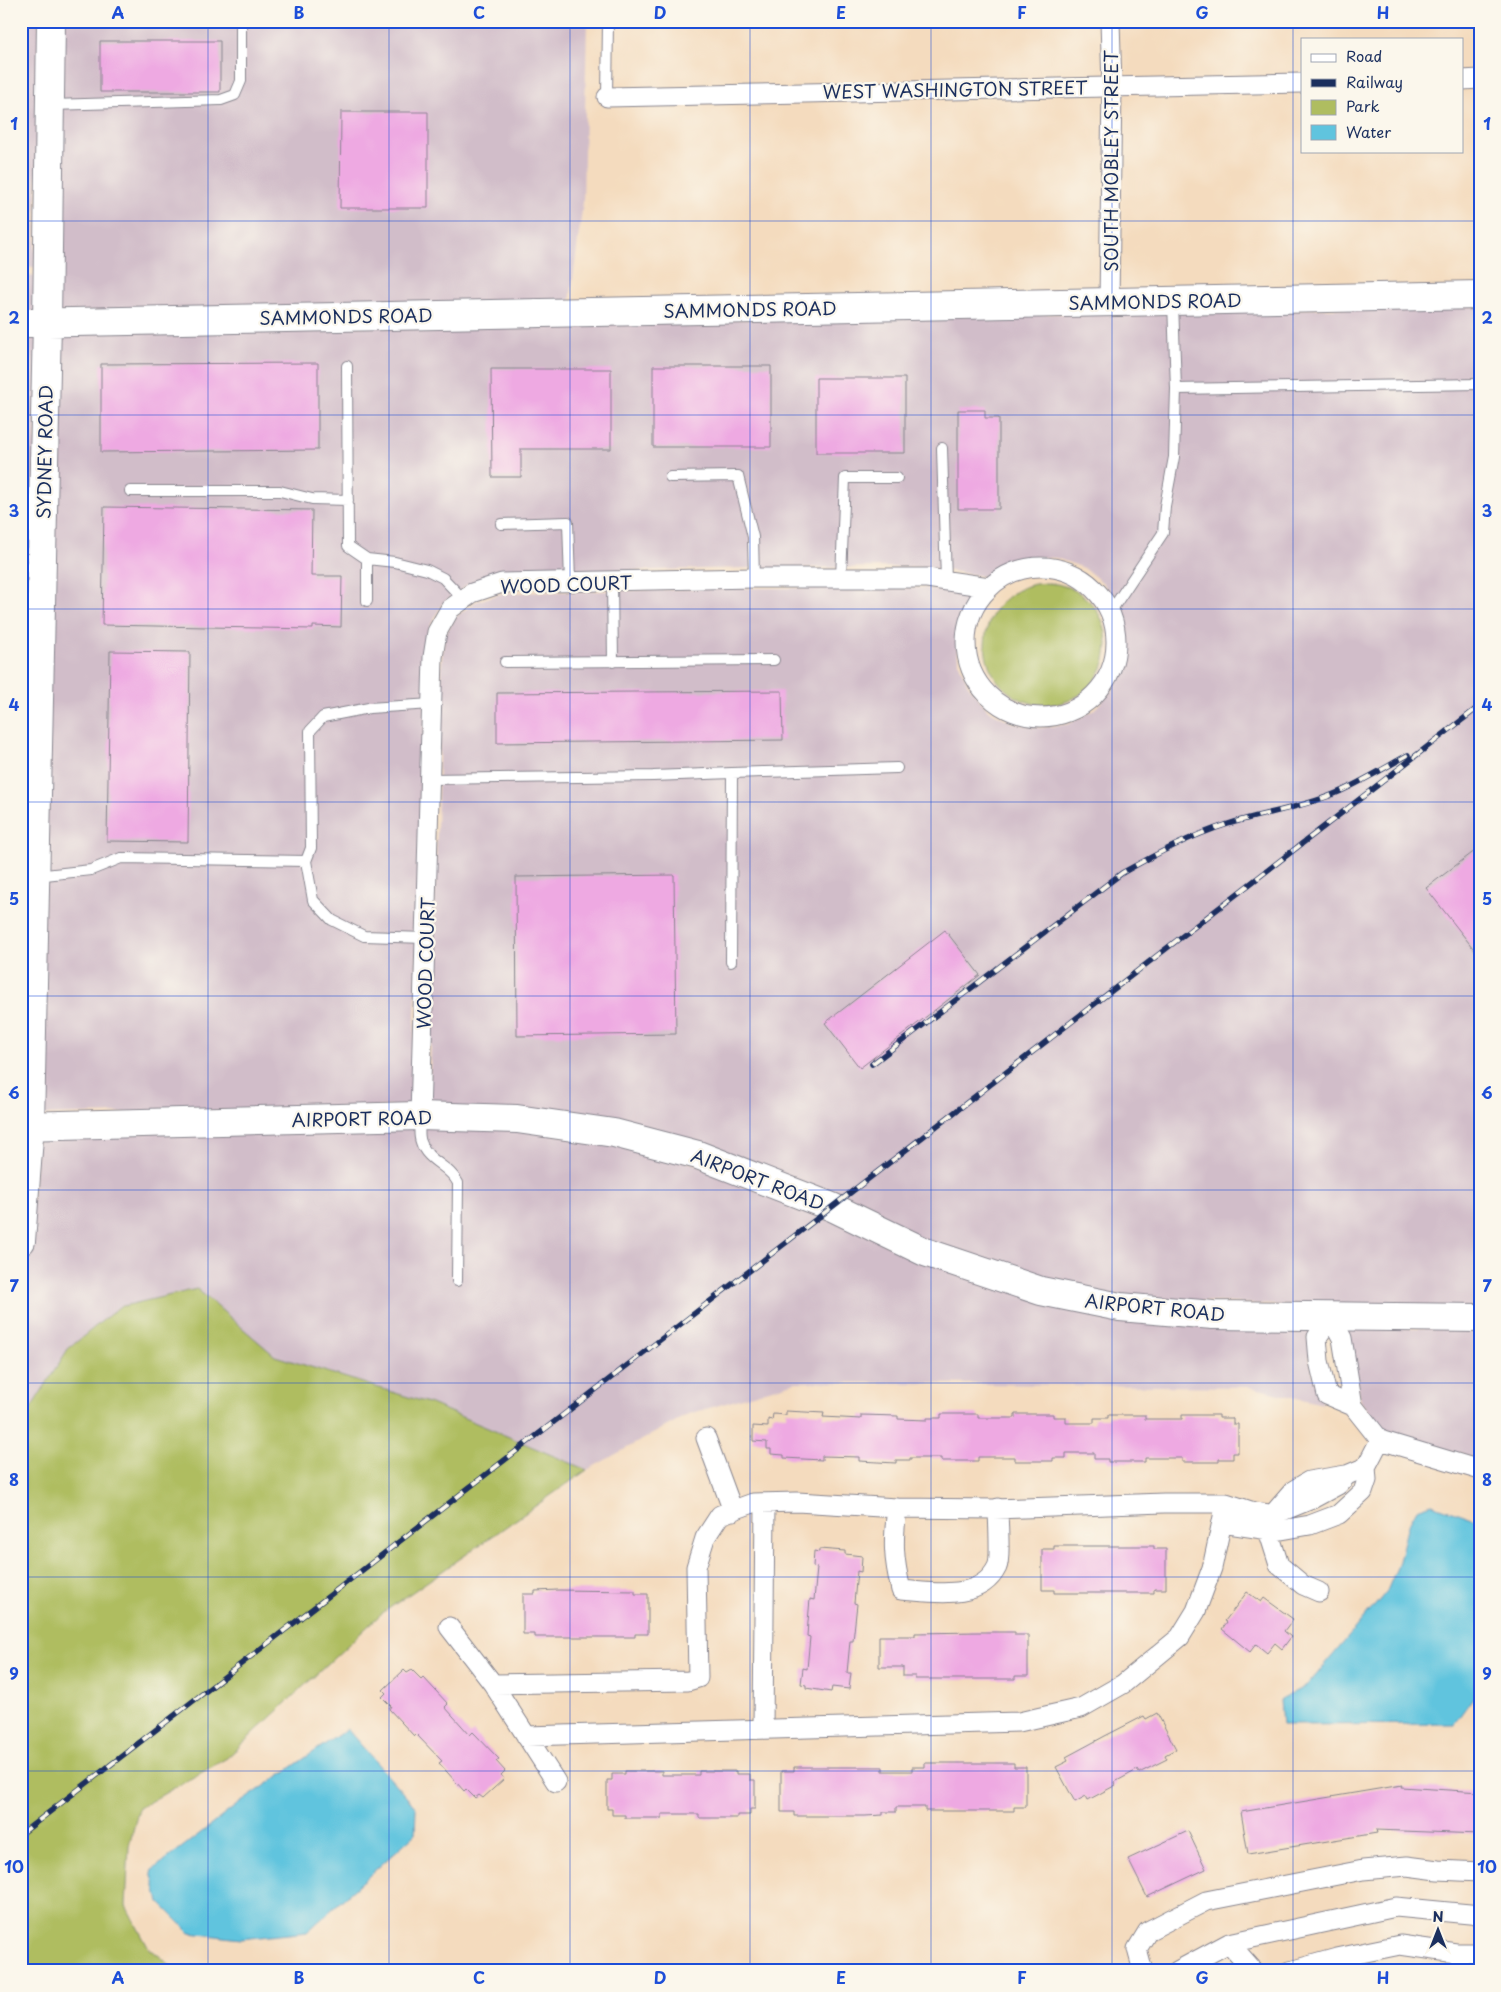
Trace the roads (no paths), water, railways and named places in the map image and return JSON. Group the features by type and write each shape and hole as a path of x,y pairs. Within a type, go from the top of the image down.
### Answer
{"street":[{"name":"SYDNEY ROAD","path":"21,1242 26,1039 35,876 31,634 34,322 50,105 51,21"},
{"name":"SOUTH MOBLEY STREET","path":"1110,21 1112,86 1110,302"},
{"path":"1464,80 1480,79"},
{"name":"WEST WASHINGTON STREET","path":"607,97 1301,83"},
{"name":"SAMMONDS ROAD","path":"34,322 1480,295"},
{"path":"1032,567 1056,568 1079,576 1098,591 1111,611 1117,644 1115,661 1105,684 1088,703 1065,715 1040,718 1014,714 992,701 976,681 966,658 966,632 973,608 989,587 1009,574 1032,567"},
{"name":"WOOD COURT","path":"420,1116 434,657 437,632 450,610 472,593 502,583 754,578 927,578 989,587"},
{"name":"AIRPORT ROAD","path":"25,1126 420,1116 517,1118 614,1133 698,1155 832,1207 925,1252 1041,1291 1120,1307 1213,1315 1330,1318 1480,1318"},
{"path":"1353,1406 1342,1338 1330,1318 1317,1337 1318,1361 1327,1395 1353,1406 1380,1440 1480,1470"},
{"path":"706,1438 733,1511"},
{"path":"1222,1523 1310,1525 1340,1514 1364,1492 1366,1473 1380,1440"},
{"path":"1272,1525 1312,1499 1338,1485 1347,1475 1366,1473"},
{"path":"493,1684 688,1681 698,1678 696,1567 705,1538 720,1516 753,1503 797,1502 896,1508 998,1508 1226,1503 1254,1512 1269,1514 1279,1565 1303,1584 1318,1592"},
{"path":"763,1730 765,1503"},
{"path":"526,1736 1019,1722 1081,1708 1124,1684 1180,1637 1196,1611 1212,1568 1226,1503"},
{"path":"896,1508 893,1537 894,1562 901,1590 952,1593 983,1585 998,1566 998,1508"},
{"path":"449,1627 493,1684 556,1782"},
{"path":"1143,1971 1137,1949 1148,1931 1206,1901 1364,1870 1407,1866 1480,1872"},
{"path":"1177,1971 1230,1943 1396,1907 1480,1916"},
{"path":"1230,1943 1254,1971"},
{"path":"1290,1971 1337,1958 1400,1945 1456,1953 1480,1953"}],"lane":[{"path":"50,105 221,100 235,95 241,81 241,21"},
{"path":"607,97 608,21"},
{"path":"1111,611 1163,533 1165,506 1174,457 1176,389 1172,300"},
{"path":"347,366 348,546 367,559 395,562 427,570 443,578 463,599"},
{"path":"1176,389 1480,384"},
{"path":"942,448 946,581"},
{"path":"670,477 738,476 753,537 754,578"},
{"path":"841,578 845,478 896,478"},
{"path":"130,491 280,491 312,499 348,500"},
{"path":"501,524 568,522 570,582"},
{"path":"367,559 367,601"},
{"path":"612,581 613,662"},
{"path":"505,662 774,660"},
{"path":"425,938 364,936 332,920 313,900 306,861 311,848 310,730 323,717 369,708 432,704"},
{"path":"430,779 653,776 896,768"},
{"path":"731,962 732,773"},
{"path":"35,876 91,870 121,858 306,861"},
{"path":"420,1116 420,1141 427,1154 451,1172 458,1183 458,1281"}],"water":[{"path":"1432,1504 1480,1521 1480,1688 1454,1724 1282,1725 1280,1700 1307,1686 1387,1591 1398,1565 1408,1525 1417,1509"},
{"path":"347,1729 416,1808 415,1834 307,1932 241,1939 190,1933 159,1902 151,1871 237,1805"}],"railway":[{"path":"21,1834 1480,706"},
{"path":"872,1064 1122,873 1200,834 1241,820 1308,803 1334,794 1408,755"}]}
